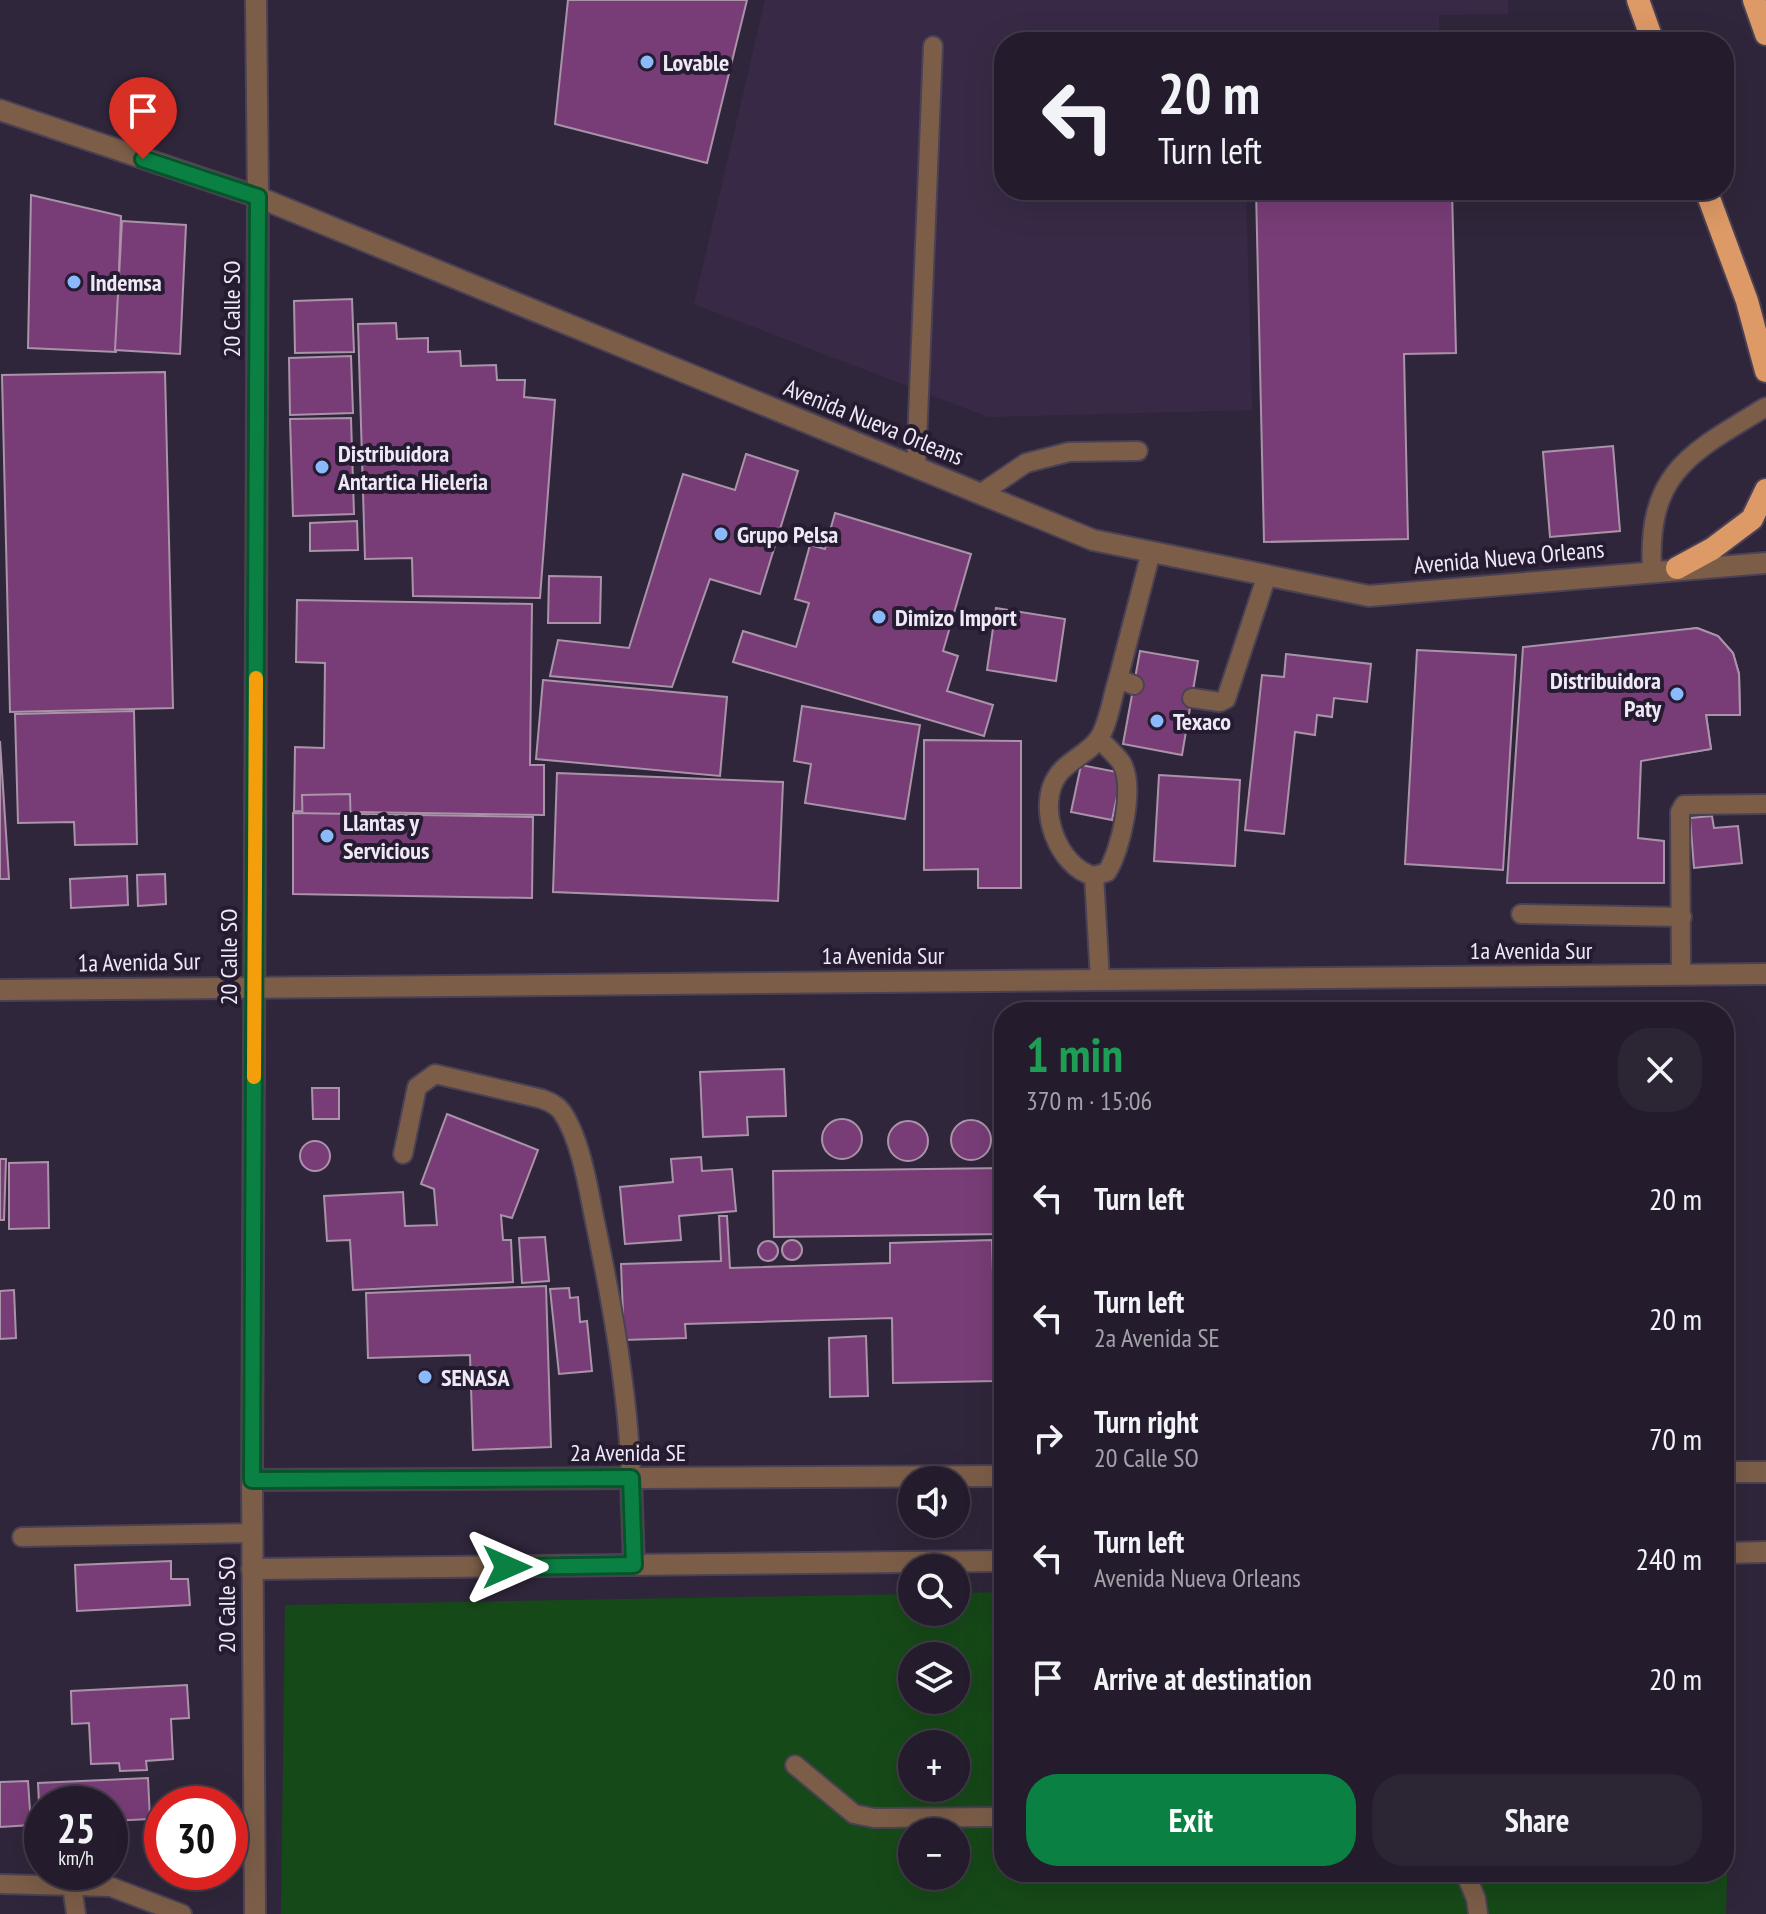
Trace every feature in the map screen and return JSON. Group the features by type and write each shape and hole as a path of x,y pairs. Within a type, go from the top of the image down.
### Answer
{"highway":[{"path":"1638,0 1649,32"},
{"path":"1754,0 1766,33"},
{"path":"1710,200 1747,301 1766,371"},
{"path":"1677,568 1712,549 1752,519 1766,490"}],"street":[{"name":"20 Calle SO","path":"255,1914 252,1480 258,197 256,0"},
{"name":"Avenida Nueva Orleans","path":"0,110 258,197 1093,540 1369,596 1652,570 1766,563"},
{"name":"1a Avenida Sur","path":"0,990 1766,974"},
{"path":"1734,1472 1766,1472"},
{"name":"2a Avenida SE","path":"252,1480 994,1476"},
{"path":"631,1478 634,1565"},
{"path":"1734,1553 1766,1552"},
{"path":"252,1569 994,1561"}],"lane":[{"path":"916,467 933,46"},
{"path":"1652,570 1650,533 1658,500 1688,456 1766,407"},
{"path":"980,494 1026,463 1069,452 1138,451"},
{"path":"1099,739 1122,763 1128,783 1114,861 1107,872 1094,876 1076,870 1068,860 1053,831 1049,794 1057,775 1099,739 1126,682 1151,552"},
{"path":"1192,698 1220,702 1226,699 1267,575"},
{"path":"1681,975 1680,812 1684,805 1766,804"},
{"path":"1094,876 1100,979"},
{"path":"1521,914 1682,917"},
{"path":"403,1154 417,1087 435,1074 542,1099 557,1106 565,1116 584,1169 601,1250 629,1432 631,1478"},
{"path":"22,1537 252,1533"},
{"path":"795,1765 854,1814 874,1818 994,1817"},
{"path":"1469,1882 1478,1914"},
{"path":"0,1884 24,1885"},
{"path":"73,1890 76,1914"},
{"path":"119,1890 182,1914"}],"shaded area":[{"path":"765,0 1508,0 1508,14 1439,15 1439,32 994,32 994,200 1246,200 1252,410 988,417 694,304"}],"green space":[{"path":"994,1592 994,1882 1727,1882 1726,1914 281,1914 285,1605 898,1594 898,1626 970,1626 970,1593"}],"building":[{"name":"Lovable","path":"568,0 747,0 707,163 555,124"},
{"name":"Indemsa","path":"31,195 121,216 116,352 28,348"},
{"path":"1256,200 1452,200 1456,353 1404,354 1408,539 1264,542"},
{"path":"122,221 186,225 180,354 115,350"},
{"path":"352,299 354,352 295,353 294,301"},
{"path":"396,323 397,339 428,338 428,352 460,351 461,366 496,365 497,380 525,380 524,397 555,400 540,598 413,596 412,558 365,559 358,324"},
{"path":"351,356 353,413 290,415 289,358"},
{"path":"165,372 173,708 10,712 2,375"},
{"name":"Distribuidora Antartica Hieleria","path":"351,418 354,514 293,516 290,419"},
{"path":"1613,446 1620,531 1550,537 1543,452"},
{"name":"Grupo Pelsa","path":"746,454 798,471 760,594 710,579 672,687 550,676 558,640 629,648 683,474 735,490"},
{"name":"Dimizo Import","path":"835,513 971,554 943,651 958,656 947,691 993,705 984,736 733,662 743,631 796,647 809,603 795,599 810,545 825,549"},
{"path":"357,521 358,550 310,551 310,523"},
{"path":"549,576 601,577 600,623 548,623"},
{"path":"297,600 532,604 530,765 544,765 544,815 294,811 295,747 324,748 325,663 296,662"},
{"path":"996,608 1065,619 1056,681 987,670"},
{"name":"Distribuidora Paty","path":"1697,628 1718,636 1733,653 1739,674 1740,715 1706,715 1711,749 1606,766 1620,639"},
{"path":"1697,628 1718,636 1733,653 1739,674 1740,715 1706,715 1711,749 1641,761 1638,838 1664,841 1664,883 1507,883 1523,647"},
{"path":"1417,650 1516,655 1503,870 1405,864"},
{"name":"Texaco","path":"1140,651 1198,661 1182,755 1123,744"},
{"path":"1286,654 1371,664 1367,702 1334,698 1332,717 1317,715 1315,735 1295,732 1284,834 1245,830 1262,675 1284,677"},
{"path":"543,680 727,697 720,776 536,759"},
{"path":"802,706 920,725 905,819 805,803 811,764 794,761"},
{"path":"134,711 137,844 75,845 74,822 18,823 15,714"},
{"path":"924,740 1021,741 1021,888 978,888 978,869 924,870"},
{"path":"0,741 9,879 0,879"},
{"name":"Texaco","path":"1081,765 1122,773 1112,820 1071,812"},
{"path":"557,773 783,782 778,901 553,892"},
{"path":"1159,775 1240,780 1235,866 1154,861"},
{"name":"Llantas y Servicious","path":"350,794 352,876 304,877 302,795"},
{"path":"293,813 533,817 532,898 293,894"},
{"path":"1712,816 1714,828 1738,826 1742,863 1694,868 1690,818"},
{"path":"165,874 166,904 138,906 137,875"},
{"path":"127,876 128,905 71,908 70,879"},
{"path":"784,1069 786,1116 747,1117 748,1135 703,1137 700,1072"},
{"path":"312,1088 339,1088 339,1119 313,1119"},
{"path":"447,1114 538,1150 512,1218 501,1215 503,1240 511,1240 513,1282 353,1290 350,1240 327,1241 324,1196 403,1192 405,1226 437,1225 434,1189 421,1184"},
{"path":"842,1119 856,1125 862,1139 856,1153 842,1159 828,1153 822,1139 828,1125"},
{"path":"971,1120 985,1126 991,1140 985,1154 971,1160 957,1154 951,1140 957,1126"},
{"path":"908,1121 922,1127 928,1141 922,1155 908,1161 894,1155 888,1141 894,1127"},
{"path":"315,1141 326,1145 330,1156 326,1167 315,1171 304,1167 300,1156 304,1145"},
{"path":"701,1157 702,1171 732,1169 736,1211 679,1216 681,1240 625,1244 620,1187 673,1182 671,1159"},
{"path":"0,1159 6,1159 4,1220 0,1220"},
{"path":"48,1162 49,1228 9,1229 9,1163"},
{"path":"994,1168 994,1234 774,1237 773,1171"},
{"path":"719,1216 727,1216 730,1268 890,1263 890,1243 992,1240 994,1381 893,1383 892,1318 685,1324 686,1338 624,1340 621,1264 721,1261"},
{"path":"545,1237 549,1281 522,1283 519,1238"},
{"path":"788,1240 796,1240 802,1250 796,1260 788,1260 782,1254 782,1246"},
{"path":"768,1241 775,1244 778,1251 775,1258 768,1261 761,1258 758,1251 761,1244"},
{"path":"546,1286 551,1447 473,1450 470,1355 368,1358 366,1293"},
{"path":"569,1288 570,1298 578,1297 580,1322 587,1321 592,1371 559,1374 550,1289"},
{"path":"14,1290 16,1338 0,1339 0,1291"},
{"path":"866,1336 868,1396 830,1397 829,1338"},
{"path":"171,1561 171,1579 188,1579 190,1605 77,1611 75,1565"},
{"path":"187,1685 189,1718 171,1719 173,1759 146,1761 147,1770 120,1771 119,1763 91,1764 89,1723 72,1724 71,1691"},
{"path":"148,1778 148,1786 144,1786 144,1819 128,1820 128,1786 38,1786 38,1783"},
{"path":"28,1781 28,1786 24,1786 24,1825 0,1827 0,1782"}],"slow traffic":[{"path":"254,1077 256,678"}],"place":[{"name":"Lovable","path":"647,62"},
{"name":"Indemsa","path":"74,282"},
{"name":"Distribuidora Antartica Hieleria","path":"322,467"},
{"name":"Grupo Pelsa","path":"721,534"},
{"name":"Dimizo Import","path":"879,617"},
{"name":"Distribuidora Paty","path":"1677,694"},
{"name":"Texaco","path":"1157,721"},
{"name":"Llantas y Servicious","path":"327,836"},
{"name":"SENASA","path":"425,1377"}],"route":[{"path":"143,159 258,197 252,1480 631,1478 634,1565 507,1567"}]}
